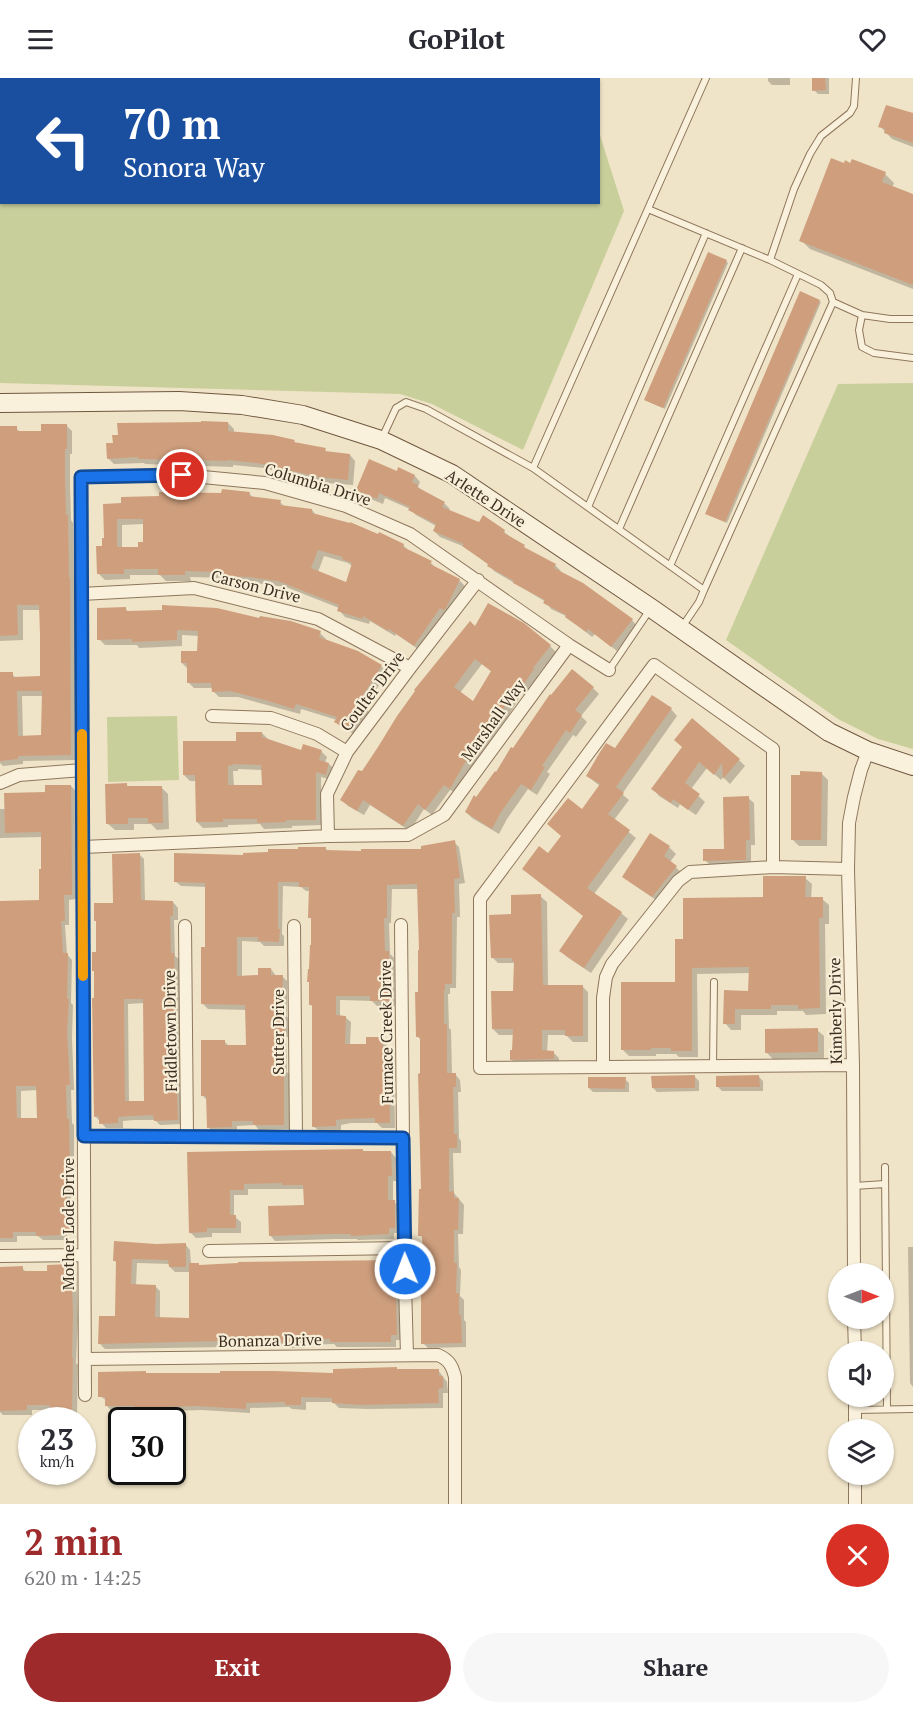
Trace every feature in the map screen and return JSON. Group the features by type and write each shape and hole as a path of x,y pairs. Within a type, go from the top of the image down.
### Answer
{"street":[{"name":"Arlette Drive","path":"0,404 179,401 242,405 303,415 381,440 452,474 651,608 829,732 868,751 913,766"},
{"name":"Columbia Drive","path":"81,477 182,475 265,483 346,506 410,534 569,645 609,670"},
{"name":"Mother Lode Drive","path":"81,477 85,1395"},
{"name":"Coulter Drive","path":"328,836 327,794 347,752 478,580"},
{"name":"Carson Drive","path":"81,594 194,588 318,619 410,668"},
{"name":"Marshall Way","path":"328,836 408,836 444,815 569,645"},
{"path":"773,867 773,749 654,665 480,899 480,1068 853,1065"},
{"path":"212,716 270,718 317,734 347,752"},
{"name":"Kimberly Drive","path":"854,1263 849,823 861,770 868,751"},
{"path":"0,783 19,775 82,770"},
{"path":"82,847 328,836"},
{"path":"603,1066 603,998 606,976 612,964 678,881 690,872 773,867 849,869"},
{"name":"Furnace Creek Drive","path":"401,925 407,1355"},
{"name":"Fiddletown Drive","path":"185,926 187,1136"},
{"name":"Sutter Drive","path":"294,926 296,1137"},
{"path":"84,1136 403,1138"},
{"path":"209,1251 404,1248"},
{"path":"0,1256 84,1255"},
{"name":"Bonanza Drive","path":"85,1359 438,1355 447,1359 452,1365 455,1377 455,1504"},
{"path":"855,1410 855,1419"},
{"path":"855,1485 855,1504"}],"lane":[{"path":"533,468 706,78"},
{"path":"770,260 794,189 810,154 821,136 850,113 854,106 856,78"},
{"path":"648,209 770,260 820,285 830,293 833,302 699,602 680,629"},
{"path":"588,507 706,233"},
{"path":"619,530 741,248"},
{"path":"670,566 798,274"},
{"path":"833,302 862,315 913,319"},
{"path":"862,315 859,330 862,347 874,353 913,358"},
{"path":"381,440 396,408 406,402 426,409 533,468 704,590"},
{"path":"609,670 651,608"},
{"path":"713,1066 714,982"},
{"path":"885,1167 887,1409"},
{"path":"853,1186 885,1184"},
{"path":"855,1410 913,1409"}],"green space":[{"path":"600,135 624,211 523,450 432,404 400,394 0,383 0,204 600,204"},
{"path":"913,383 913,749 878,739 838,719 726,640 838,384"},
{"path":"177,716 179,780 108,782 107,717"}],"building":[{"path":"812,78 825,78 826,90 812,91"},
{"path":"886,105 913,113 913,143 884,133 885,129 878,127"},
{"path":"831,158 844,163 845,160 850,163 852,159 886,172 882,182 913,194 913,285 799,241"},
{"path":"708,252 727,260 663,408 644,400"},
{"path":"800,291 820,300 725,522 705,514"},
{"path":"228,422 228,431 273,435 326,448 325,451 350,454 348,480 319,477 257,463 227,460 138,459 138,457 107,459 106,443 113,443 112,435 118,435 117,423"},
{"path":"41,424 67,424 65,478 70,578 71,755 18,756 18,759 0,761 0,672 13,672 13,677 40,676 40,635 39,605 17,605 18,635 0,636 0,426 17,426 17,431 41,431","holes":["17,691 42,691 41,735 18,736"]},
{"path":"369,459 397,471 398,467 415,475 412,482 445,502 442,507 479,522 483,515 505,530 504,533 525,545 524,547 556,564 554,568 583,583 633,619 611,647 588,629 586,632 565,617 566,615 543,603 545,600 487,566 488,564 462,546 464,544 433,531 436,524 408,510 410,507 379,493 377,499 356,490"},
{"path":"222,489 250,492 249,496 281,500 280,505 312,509 312,513 350,522 378,534 379,532 404,544 403,547 432,561 430,564 460,579 446,608 444,610 440,608 414,646 389,629 388,631 363,616 363,619 337,611 339,605 278,581 219,576 220,572 185,571 185,575 158,575 158,569 124,569 124,574 97,574 96,546 102,546 102,538 104,538 103,504 121,503 121,497 159,496 159,492 221,493","holes":["117,519 143,519 143,542 138,542 138,547 117,547","318,550 343,557 342,559 352,563 346,582 311,568"]},
{"path":"488,603 524,623 551,645 519,691 516,689 464,764 450,789 444,785 425,810 418,804 403,826 363,800 357,811 340,800 358,770 362,771 414,690 470,621 475,626","holes":["475,659 491,671 473,701 454,687"]},
{"path":"162,605 217,608 259,618 260,616 291,621 321,631 319,637 358,651 382,665 359,702 364,705 350,731 334,722 337,717 296,704 294,709 230,691 212,692 211,683 187,683 187,663 181,663 181,651 197,651 198,631 177,630 177,640 132,642 132,639 97,640 97,608 126,607 126,611 162,610"},
{"path":"572,669 594,687 575,710 582,715 570,733 566,730 542,766 545,767 531,790 521,784 492,829 465,812 474,795 476,797 496,772 511,747 513,748 550,694"},
{"path":"652,695 672,708 616,787 624,793 608,814 630,830 587,888 622,912 584,968 559,951 583,916 522,869 539,846 548,853 561,836 547,824 568,798 582,809 600,784 586,776 600,752 606,743 615,748"},
{"path":"692,718 740,759 723,779 722,763 714,775 699,762 685,783 700,794 688,810 673,799 671,803 651,789 682,747 674,740"},
{"path":"236,732 262,732 262,737 301,750 303,744 322,750 319,760 329,763 326,775 316,772 316,820 257,823 257,819 223,819 223,822 196,822 195,775 183,775 183,741 236,741","holes":["233,764 261,765 262,785 228,785 228,766"]},
{"path":"800,771 822,772 821,840 791,840 791,775 800,775"},
{"path":"127,783 127,786 162,786 163,823 148,823 148,818 128,818 128,824 106,824 105,784"},
{"path":"45,785 71,785 72,895 64,895 65,921 61,921 63,953 68,953 67,1032 70,1085 66,1085 70,1174 67,1174 67,1209 70,1209 71,1230 63,1231 63,1235 36,1236 36,1232 13,1232 13,1238 0,1238 0,901 39,900 39,869 41,869 41,832 5,833 4,793 45,792","holes":["16,1086 36,1086 37,1118 17,1118"]},
{"path":"749,796 750,840 746,840 746,860 703,861 703,849 724,849 723,797"},
{"path":"650,833 670,846 664,856 677,866 652,897 622,877"},
{"path":"455,840 460,878 454,879 452,984 445,984 444,1024 447,1024 447,1073 456,1073 456,1087 453,1087 454,1134 457,1134 457,1148 449,1148 449,1192 454,1191 454,1198 459,1198 458,1230 454,1230 454,1263 457,1263 456,1293 459,1293 462,1343 421,1344 421,1262 423,1262 422,1236 418,1236 419,1189 421,1189 418,1074 420,1073 420,1037 416,1037 415,992 418,992 419,950 417,884 387,885 387,918 384,918 385,951 389,951 390,1001 370,1001 370,996 336,996 336,1015 346,1016 345,1044 366,1044 366,1037 383,1037 383,1067 389,1067 390,1123 375,1123 375,1118 345,1119 336,1120 336,1126 312,1127 312,1005 309,1005 309,982 307,982 311,945 311,918 308,918 309,887 299,887 299,882 278,882 279,942 258,941 258,937 237,937 237,976 258,975 258,968 271,968 271,975 283,975 282,1014 285,1014 285,1032 281,1032 282,1067 284,1067 284,1125 253,1125 253,1121 232,1121 232,1127 207,1128 206,1096 201,1096 201,1040 225,1040 225,1045 246,1045 245,1005 201,1004 201,947 205,947 205,883 174,882 174,853 243,855 243,853 268,852 268,849 298,849 298,847 361,851 361,849 421,849 421,846"},
{"path":"140,853 141,900 173,901 173,916 170,916 171,953 174,953 175,982 177,982 175,1038 178,1120 154,1121 153,1115 129,1116 118,1117 118,1123 99,1124 99,1116 94,1117 92,952 96,952 96,921 94,921 94,903 113,903 112,854","holes":["124,999 143,999 144,1101 125,1101"]},
{"path":"763,876 806,876 805,897 823,897 823,918 819,918 820,1008 798,1009 798,1005 771,1005 771,1009 735,1009 735,1024 723,1024 724,990 748,991 749,967 692,968 692,1051 671,1051 671,1048 621,1050 621,982 675,982 675,939 683,939 683,898 763,897"},
{"path":"541,894 543,985 583,985 583,1036 565,1036 565,1030 542,1030 542,1050 554,1051 554,1059 510,1060 513,1029 492,1029 491,991 513,991 514,961 512,958 491,958 489,915 511,914 511,895"},
{"path":"818,1028 818,1052 765,1053 765,1029"},
{"path":"695,1075 695,1088 652,1088 651,1076"},
{"path":"759,1075 760,1087 716,1087 716,1076"},
{"path":"588,1077 626,1077 625,1089 588,1088"},
{"path":"363,1149 363,1151 391,1151 392,1176 388,1176 388,1200 395,1200 395,1228 389,1228 389,1234 269,1236 268,1206 304,1205 303,1185 282,1185 282,1183 244,1184 244,1190 230,1190 230,1215 236,1215 236,1228 207,1228 207,1232 189,1233 187,1152"},
{"path":"114,1241 156,1244 186,1243 186,1267 169,1267 168,1260 132,1259 131,1284 156,1285 155,1317 189,1318 189,1263 199,1263 199,1265 238,1262 395,1260 397,1335 391,1335 391,1342 330,1342 330,1339 301,1340 301,1343 282,1343 282,1341 221,1343 221,1341 98,1344 99,1316 115,1316"},
{"path":"71,1264 72,1407 27,1405 27,1407 18,1407 18,1410 0,1411 0,1267 23,1266 23,1271 47,1271 47,1265"},
{"path":"397,1367 397,1369 439,1369 439,1376 443,1376 443,1388 438,1389 439,1403 362,1405 332,1403 332,1398 301,1397 301,1405 285,1405 285,1402 246,1403 246,1409 196,1406 105,1406 105,1397 98,1397 98,1372 333,1373 333,1369"}],"slow traffic":[{"path":"82,734 83,976"}],"route":[{"path":"182,475 81,477 84,1136 403,1138 405,1269"}]}
